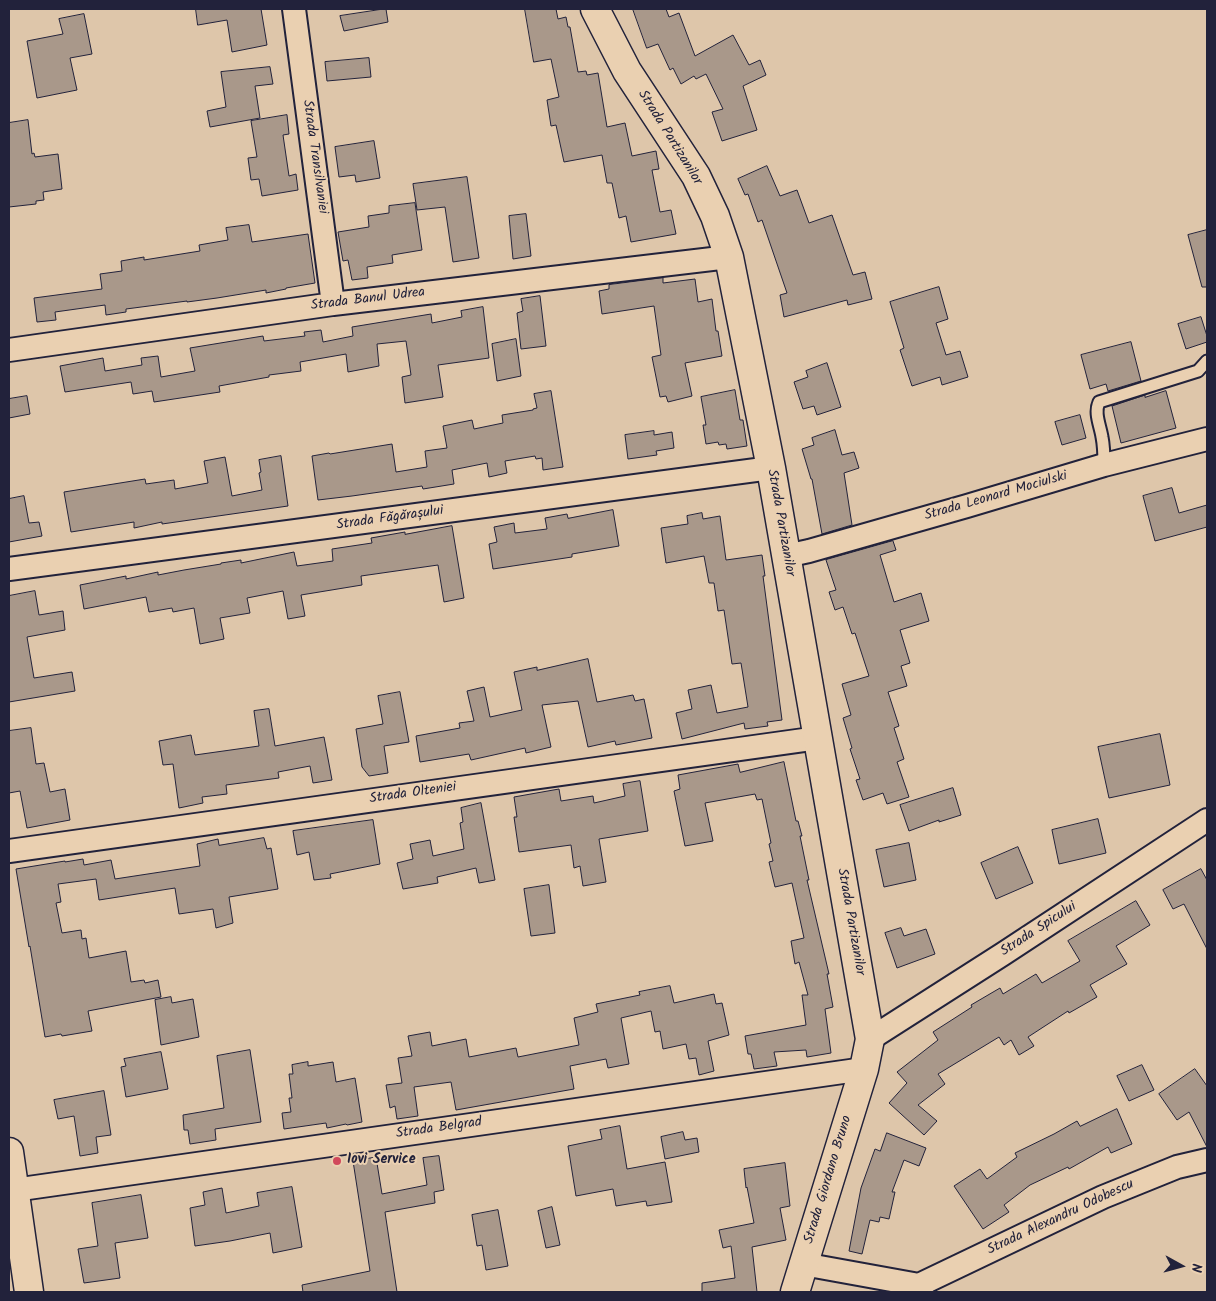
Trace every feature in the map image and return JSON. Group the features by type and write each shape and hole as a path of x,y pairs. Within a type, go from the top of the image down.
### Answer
{"street":[{"name":"Strada Transilvaniei","path":"294,9 333,304"},
{"name":"Strada Partizanilor","path":"595,9 627,71 696,176 715,216 729,257 771,468 870,1039 864,1069"},
{"name":"Strada Banul Udrea","path":"9,350 333,304 729,257"},
{"name":"Strada Leonard Mociulski","path":"786,556 967,506 1104,465 1207,439"},
{"name":"Strada Făgărașului","path":"9,569 771,468"},
{"name":"Strada Olteniei","path":"9,851 818,738"},
{"name":"Strada Spicului","path":"870,1039 1207,820"},
{"name":"Strada Belgrad","path":"13,1202 864,1069"},
{"name":"Strada Giordano Bruno","path":"795,1292 864,1069"},
{"path":"9,1152 13,1202 29,1292"},
{"name":"Strada Alexandru Odobescu","path":"920,1289 1104,1197 1177,1167 1207,1160"},
{"path":"804,1264 920,1289"}],"lane":[{"path":"1104,465 1104,451 1096,407 1099,402 1198,371 1207,361"}],"building":[{"path":"196,9 261,9 267,45 232,52 227,20 198,25"},
{"path":"386,9 388,22 344,31 340,16"},
{"path":"525,9 556,9 558,19 566,17 568,27 570,27 578,72 586,71 587,75 598,73 607,127 625,123 632,156 656,151 659,169 652,170 660,212 671,210 676,234 631,242 626,216 619,218 612,183 607,183 602,155 564,162 556,125 551,126 547,100 559,97 551,59 534,62"},
{"path":"633,9 666,9 669,17 679,13 695,56 733,35 749,65 760,60 766,75 743,86 757,130 722,141 712,112 723,109 706,74 696,79 694,76 681,84 673,68 670,70 658,44 647,48"},
{"path":"84,14 92,54 70,58 77,90 37,98 27,41 63,34 59,19"},
{"path":"369,58 371,77 327,81 325,62"},
{"path":"270,67 273,84 255,86 260,118 210,127 207,111 226,107 221,72"},
{"path":"287,115 289,134 283,135 289,176 296,174 298,190 262,196 259,179 251,180 248,158 257,157 251,121"},
{"path":"28,120 32,154 34,153 35,157 58,154 62,189 43,192 44,200 36,201 36,204 9,207 9,123"},
{"path":"374,141 380,178 356,182 355,175 339,177 335,147"},
{"path":"767,166 780,196 797,190 809,223 832,215 853,275 865,272 872,299 848,305 847,300 784,317 780,295 787,293 762,220 758,222 748,194 745,195 738,179"},
{"path":"467,177 479,258 453,262 445,207 417,210 413,184"},
{"path":"415,203 422,250 392,255 393,263 367,267 368,278 352,280 348,260 343,261 338,232 369,227 368,216 389,213 389,206"},
{"path":"526,214 531,256 513,259 509,216"},
{"path":"249,225 252,242 308,234 315,283 266,293 266,290 126,309 126,312 106,315 105,305 55,312 56,320 37,322 34,298 102,289 100,274 122,271 121,261 144,257 144,260 200,251 199,245 228,240 226,228"},
{"path":"1207,230 1207,287 1202,287 1188,235"},
{"path":"663,278 663,283 695,279 698,302 712,299 716,331 718,331 722,356 685,363 692,396 668,402 666,396 660,397 652,357 661,355 654,306 602,314 599,291 609,289 609,285"},
{"path":"939,287 948,319 936,323 946,355 960,351 968,377 942,385 940,377 912,386 900,350 904,348 890,302"},
{"path":"540,296 546,346 521,349 517,313 523,311 521,299"},
{"path":"483,307 489,358 438,365 443,397 405,403 402,377 411,375 406,341 377,344 379,366 348,372 346,354 300,362 301,371 269,375 269,377 219,386 220,392 154,402 152,391 133,394 131,382 65,392 60,366 103,358 105,371 142,365 141,358 158,356 161,377 195,371 190,348 263,336 264,341 305,336 304,332 321,330 323,342 353,336 352,327 431,314 432,323 462,317 461,311"},
{"path":"1201,317 1207,342 1186,349 1178,324"},
{"path":"516,339 521,376 497,381 492,344"},
{"path":"1131,342 1141,381 1108,391 1106,384 1090,389 1081,355"},
{"path":"827,363 841,407 817,415 814,406 803,409 794,382 808,377 806,371"},
{"path":"735,390 740,420 743,420 747,446 727,449 726,444 719,445 718,442 706,444 703,425 706,425 701,397"},
{"path":"551,391 563,467 543,470 542,458 536,459 535,456 505,461 507,473 489,477 487,463 452,470 454,484 423,489 422,486 318,500 312,456 392,444 396,472 427,467 425,451 447,448 443,426 472,420 474,429 503,423 502,415 533,410 537,408 534,394"},
{"path":"1166,391 1176,428 1121,443 1112,406 1145,395 1145,397"},
{"path":"27,396 30,414 9,418 9,399"},
{"path":"1080,415 1086,438 1062,445 1055,422"},
{"path":"835,430 842,455 854,452 859,468 844,473 852,525 822,534 812,479 802,449 814,445 812,438"},
{"path":"654,431 654,435 672,432 674,448 656,451 657,455 628,459 625,435"},
{"path":"281,456 288,506 162,524 162,522 134,528 134,522 71,532 64,492 145,479 146,484 174,480 175,489 208,483 204,461 225,457 232,496 262,490 259,460"},
{"path":"1172,488 1179,513 1207,505 1207,527 1155,541 1143,496"},
{"path":"24,496 29,523 39,522 42,536 9,542 9,499"},
{"path":"613,510 619,546 572,554 572,557 493,569 489,544 497,542 494,527 514,523 515,533 547,529 545,518 567,514 568,518"},
{"path":"702,513 703,519 720,516 726,560 762,555 765,576 763,576 782,720 767,722 768,726 745,729 744,723 682,739 676,713 692,709 688,690 711,685 717,713 748,707 741,663 732,664 724,610 718,611 714,583 709,583 704,556 666,563 661,528 688,524 687,516"},
{"path":"452,526 464,598 444,602 438,565 361,576 362,585 301,595 305,616 288,619 283,591 247,598 250,613 220,618 224,639 200,644 194,608 173,612 172,608 149,612 146,597 84,609 80,585 126,576 126,579 158,572 158,575 241,560 241,563 294,552 297,566 333,561 332,549 372,543 371,538"},
{"path":"893,541 896,550 880,555 894,602 921,593 929,621 900,630 910,663 901,666 907,686 888,692 899,726 894,728 904,759 897,762 909,797 887,804 883,793 863,800 856,780 860,779 850,749 852,748 843,718 851,715 842,684 869,676 855,633 852,634 843,607 835,610 829,592 836,590 826,560"},
{"path":"35,591 39,615 63,611 65,630 27,637 34,678 72,672 75,691 9,702 9,596"},
{"path":"588,659 597,702 633,695 635,701 644,699 652,738 616,745 615,741 588,747 578,701 542,705 551,747 526,753 525,748 471,760 469,754 420,762 416,736 460,728 459,723 474,721 467,691 484,687 490,717 522,710 514,672 537,667 537,670"},
{"path":"400,692 409,742 384,746 388,773 369,776 362,767 356,729 383,724 378,696"},
{"path":"269,709 275,746 324,737 332,780 313,783 310,766 278,772 279,778 226,785 227,794 202,797 203,803 179,808 173,764 163,765 159,741 191,735 195,755 259,746 254,711"},
{"path":"31,728 36,764 44,763 50,792 65,789 70,820 27,828 20,791 9,793 9,731"},
{"path":"1160,734 1170,785 1109,798 1098,747"},
{"path":"784,762 796,821 798,821 802,836 800,836 809,880 807,880 829,974 827,974 833,1007 825,1009 831,1053 807,1057 806,1050 774,1052 777,1066 754,1069 751,1054 748,1054 745,1036 806,1025 802,995 808,995 799,962 795,964 791,941 804,938 792,883 775,887 769,862 773,861 769,844 771,843 762,799 757,800 755,794 705,803 713,841 685,846 674,791 680,789 678,775 738,764 740,772"},
{"path":"640,781 648,831 599,839 606,882 583,886 580,866 574,868 571,845 519,852 514,817 517,817 514,797 559,789 561,801 593,796 594,803 625,796 623,784"},
{"path":"953,788 961,815 939,822 939,820 909,831 900,805"},
{"path":"481,803 495,880 479,883 476,868 437,877 438,883 403,889 397,863 413,859 410,844 430,840 433,856 464,849 460,823 463,822 461,808"},
{"path":"1098,819 1106,853 1059,864 1052,830"},
{"path":"373,820 380,864 330,874 331,878 314,880 309,852 297,855 293,831"},
{"path":"264,838 267,849 271,848 278,889 229,897 233,923 216,928 213,909 179,914 175,888 99,900 96,879 58,884 61,902 56,903 62,933 81,930 82,939 86,938 89,958 126,951 131,982 144,980 145,983 158,980 161,997 88,1011 92,1031 45,1037 16,869 83,859 84,865 111,860 115,879 200,866 197,844 218,839 219,845"},
{"path":"909,843 916,880 884,887 876,850"},
{"path":"1018,847 1033,883 996,899 981,863"},
{"path":"1201,869 1207,880 1207,949 1184,904 1173,909 1163,890"},
{"path":"549,885 555,933 531,936 524,889"},
{"path":"1136,901 1150,925 1116,946 1127,964 1090,985 1097,997 1069,1013 1068,1011 1028,1037 1034,1046 1019,1055 1011,1040 1004,1045 999,1037 938,1074 945,1084 918,1105 937,1121 924,1135 889,1103 907,1083 897,1072 938,1040 933,1032 972,1007 971,1005 1000,988 1003,994 1036,974 1042,983 1080,961 1068,941"},
{"path":"901,928 904,936 926,929 935,954 897,968 885,933"},
{"path":"670,986 674,1003 714,994 716,1004 722,1003 729,1035 708,1041 714,1071 699,1075 696,1058 689,1059 686,1044 663,1049 660,1031 655,1032 651,1011 621,1018 629,1064 608,1068 606,1059 570,1066 574,1089 456,1110 451,1082 414,1087 418,1116 397,1119 395,1106 390,1108 386,1085 402,1083 398,1058 412,1056 408,1036 430,1032 432,1046 466,1039 469,1057 516,1048 518,1057 579,1045 574,1018 598,1012 596,1004 640,995 639,992"},
{"path":"171,997 172,1003 193,999 199,1037 161,1045 155,1000"},
{"path":"250,1050 261,1122 215,1129 216,1140 190,1144 188,1130 184,1130 183,1115 224,1108 217,1056"},
{"path":"161,1052 168,1089 126,1097 121,1067 126,1066 124,1059"},
{"path":"308,1062 308,1066 333,1062 336,1082 355,1078 362,1122 327,1128 326,1123 284,1129 282,1113 291,1112 289,1098 292,1098 289,1074 293,1074 292,1065"},
{"path":"1142,1065 1154,1090 1129,1101 1117,1076"},
{"path":"1195,1069 1207,1086 1207,1147 1189,1112 1177,1120 1159,1094"},
{"path":"104,1091 111,1135 96,1137 98,1153 80,1156 74,1116 58,1119 54,1100"},
{"path":"1117,1109 1132,1144 1111,1153 1108,1147 1069,1169 1068,1167 1030,1185 1004,1205 1009,1212 983,1229 954,1186 980,1169 987,1179 1017,1157 1015,1153 1077,1121 1080,1126"},
{"path":"620,1126 627,1169 665,1162 672,1202 647,1206 646,1201 616,1206 613,1189 576,1196 568,1146 602,1139 600,1130"},
{"path":"683,1132 685,1140 697,1138 699,1152 665,1159 661,1137"},
{"path":"887,1133 926,1148 919,1166 904,1160 892,1192 895,1192 889,1219 880,1217 879,1222 870,1220 862,1254 849,1251 861,1188 875,1149 880,1151"},
{"path":"439,1156 444,1190 434,1192 435,1203 385,1212 397,1292 303,1292 302,1285 370,1271 353,1161 376,1157 382,1194 427,1185 423,1158"},
{"path":"785,1163 790,1206 780,1208 786,1240 752,1247 757,1292 702,1292 702,1283 735,1278 731,1246 723,1248 719,1230 754,1223 744,1169"},
{"path":"292,1187 302,1247 273,1253 270,1233 195,1246 190,1208 205,1205 203,1192 222,1188 226,1213 259,1206 257,1193"},
{"path":"141,1195 148,1238 115,1243 120,1278 84,1283 78,1249 98,1246 92,1203"},
{"path":"552,1207 560,1245 546,1248 538,1211"},
{"path":"498,1210 508,1266 486,1270 482,1245 477,1246 472,1215"}],"place":[{"name":"Iovi Service","path":"337,1161"}]}
